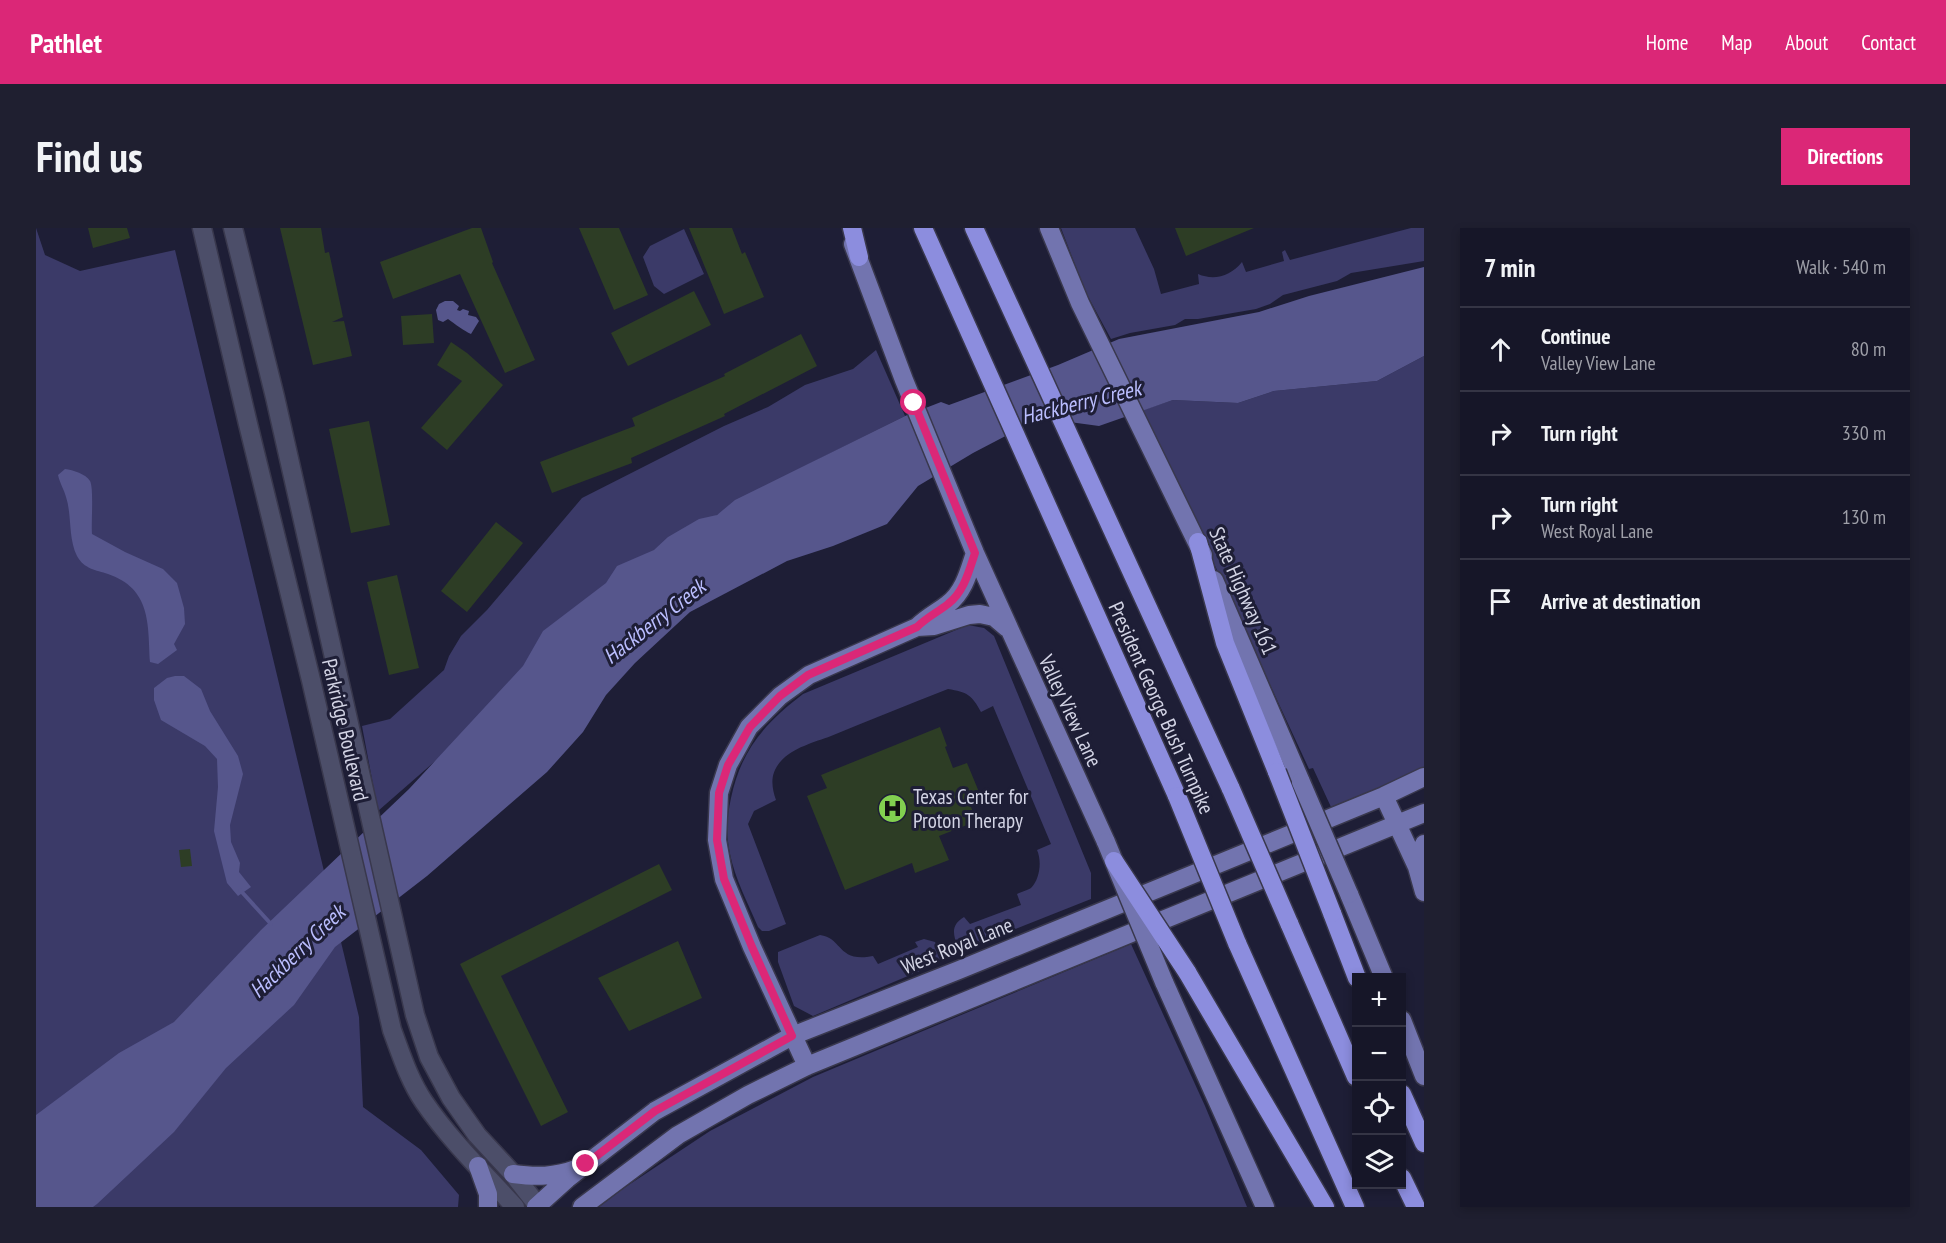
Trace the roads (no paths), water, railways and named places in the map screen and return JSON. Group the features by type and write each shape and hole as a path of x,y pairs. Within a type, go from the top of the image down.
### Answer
{"highway":[{"path":"852,228 859,257"},
{"name":"President George Bush Turnpike","path":"923,228 1177,795 1237,943 1355,1207"},
{"name":"President George Bush Turnpike","path":"974,228 1231,789 1352,1068"},
{"path":"1198,542 1225,643 1355,973"},
{"path":"1114,861 1187,972 1324,1207"},
{"path":"1406,1105 1424,1143"},
{"path":"1406,1188 1416,1207"}],"main road":[{"name":"Valley View Lane","path":"846,228 859,257 904,380 1007,628 1106,842 1164,982 1265,1207"},
{"name":"State Highway 161","path":"1049,228 1080,303 1198,542 1382,973"},
{"path":"917,627 928,616 950,603 962,590 975,553"},
{"path":"807,1066 752,947 724,879 717,840 719,793 728,765 750,727 780,696 808,675 917,627 934,626 969,615 980,614 994,616 1007,628"},
{"name":"West Royal Lane","path":"538,1206 586,1164 655,1111 792,1036 1384,796 1424,777"},
{"path":"1384,796 1417,867 1424,892"},
{"path":"582,1207 678,1135 748,1095 807,1066 1424,813"},
{"path":"1417,867 1424,844"},
{"path":"1404,1027 1424,1076"},
{"path":"513,1174 537,1177 563,1174 586,1164"},
{"path":"478,1166 488,1194 488,1207"}],"street":[{"name":"Parkridge Boulevard","path":"202,228 392,1030 408,1072 423,1101 459,1146 514,1207"},
{"name":"Parkridge Boulevard","path":"233,228 275,397 415,1015 429,1057 451,1098 477,1135 513,1174 538,1206"}],"water":[{"name":"Hackberry Creek","path":"1424,267 1424,356 1377,381 1274,391 1238,403 1173,400 1099,426 1040,418 973,453 918,486 887,524 833,546 787,561 690,612 635,663 606,695 583,732 547,772 427,876 335,947 294,1005 226,1068 174,1132 97,1204 93,1207 36,1207 36,1115 119,1053 174,1022 261,930 409,789 523,666 543,631 606,583 617,566 654,550 668,537 699,519 717,515 735,500 905,416 941,402 949,405 1058,365 1119,339 1259,312 1309,296"},
{"path":"453,301 459,306 457,310 469,311 468,315 476,317 479,321 471,334 448,319 443,322 438,320 436,310 439,304"},
{"path":"65,469 82,474 90,481 92,534 163,569 177,583 184,608 185,624 174,644 177,650 158,664 150,662 147,621 140,598 122,580 87,566 77,556 72,542 68,504 58,475"},
{"path":"184,676 201,689 210,711 238,756 243,774 230,825 231,842 240,863 239,872 251,887 238,896 227,883 214,831 218,787 217,759 205,746 161,720 154,700 154,688 167,678"}],"waterway":[{"path":"240,890 271,924"}],"place":[{"name":"Texas Center for Proton Therapy","path":"892,809"}]}
